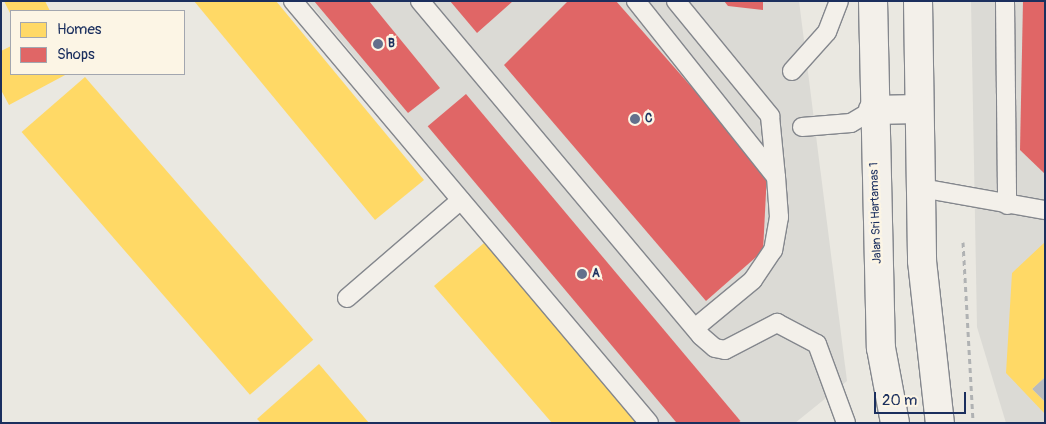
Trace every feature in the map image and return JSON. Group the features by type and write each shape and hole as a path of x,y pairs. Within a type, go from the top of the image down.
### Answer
{"street":[{"name":"Jalan Sri Hartamas 1","path":"873,1 873,110 881,348 895,423"},
{"path":"918,1 921,188 926,301 940,423"},
{"path":"873,110 919,109"}],"lane":[{"path":"293,1 649,423"},
{"path":"420,1 698,332 714,348 725,350 777,323 817,344 846,423"},
{"path":"636,1 776,177"},
{"path":"676,1 770,116 779,217 774,250 753,280 698,332"},
{"path":"792,71 827,32 839,1"},
{"path":"1004,1 1006,205"},
{"path":"802,128 851,124 873,110"},
{"path":"921,188 1006,205 1045,210"},
{"path":"347,298 461,200"}],"path":[{"path":"963,242 973,423"}],"shaded area":[{"path":"308,1 799,1 847,381 795,423 660,423"},
{"path":"971,1 1045,1 1045,423 1006,423 977,327"},
{"path":"1045,377 1045,402 1032,389"}],"building: Homes":[{"path":"4,1 45,1 50,10 10,10 10,13"},
{"path":"194,1 276,1 424,180 375,220"},
{"path":"10,46 10,75 65,75 9,105 1,90 1,51"},
{"path":"85,77 313,340 250,395 22,132"},
{"path":"1045,242 1045,377 1032,389 1045,402 1045,414 1006,373 1012,273"},
{"path":"484,243 640,423 552,423 434,286"},
{"path":"319,364 369,423 261,423 257,419"}],"building: Shops":[{"name":"B","path":"314,1 369,1 440,88 408,113"},
{"path":"450,1 513,1 477,33"},
{"name":"C","path":"568,1 616,1 767,173 763,251 706,301 504,65"},
{"path":"724,1 763,1 763,10 728,6"},
{"path":"1023,1 1045,1 1045,174 1020,150"},
{"name":"A","path":"466,94 740,421 738,423 677,423 428,126"}],"place":[{"name":"B","path":"378,44"},
{"name":"C","path":"635,119"},
{"name":"A","path":"582,274"}]}
